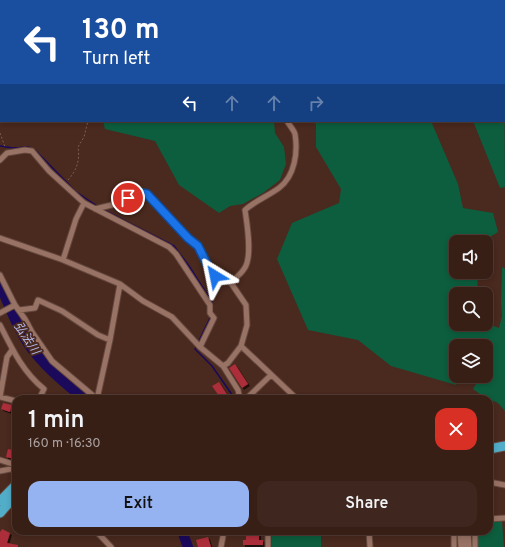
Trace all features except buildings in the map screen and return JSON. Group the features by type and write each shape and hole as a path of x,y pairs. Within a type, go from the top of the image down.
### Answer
{"highway":[{"path":"493,448 505,446"},
{"path":"0,501 12,489"},
{"path":"0,513 12,501"}],"main road":[{"path":"461,535 462,547"},
{"path":"467,535 468,547"}],"street":[{"path":"231,283 245,269 248,262 248,231 245,210 250,205 280,187 287,179 293,168 296,158 295,133 288,122"},
{"path":"0,160 7,153 24,150 32,151 64,185 84,203 169,247 180,260 210,305 210,314 214,318 200,346"},
{"path":"95,209 120,203 136,193 142,192 147,194 188,238 198,246 209,268 215,276 231,283 246,305 247,325 241,346 228,363 223,366"},
{"path":"63,260 76,219 84,203"},
{"path":"0,238 63,260 120,284 143,301 172,317 200,346 223,366 238,390 239,395"},
{"path":"0,275 15,306 52,361 92,395"},
{"path":"98,395 120,284"},
{"path":"19,310 35,308 38,300 62,311 98,335 110,340"},
{"path":"0,313 15,306"},
{"path":"0,326 12,350 35,382 44,389 41,395"},
{"path":"241,346 292,395"},
{"path":"12,350 7,357 0,397 12,400"},
{"path":"250,395 271,375"},
{"path":"0,460 12,465"},
{"path":"0,471 12,468"},
{"path":"493,483 505,485"},
{"path":"493,519 505,518"},
{"path":"100,535 111,547"},
{"path":"222,547 224,535"},
{"path":"268,535 268,547"},
{"path":"369,535 370,547"},
{"path":"454,535 454,547"},
{"path":"475,535 475,547"}],"path":[{"path":"64,185 76,170 80,156 78,147 84,137 88,122"},
{"path":"0,132 7,153"}],"green space":[{"path":"103,122 274,122 275,133 284,147 286,164 280,180 263,193 243,204 230,206 219,213 179,185 155,141 105,129"},
{"path":"314,122 431,122 458,184 463,208 493,213 498,232 493,235 449,235 449,279 478,279 477,287 449,287 449,331 493,331 493,326 499,328 502,316 502,267 505,269 505,411 498,403 493,401 493,395 481,395 473,389 477,383 493,383 493,339 449,339 449,383 391,366 358,340 308,330 277,259 292,223 339,203 341,189 316,147 316,124"},
{"path":"473,122 505,122 505,187 500,188"},
{"path":"493,521 502,521 504,547 478,547 477,535 493,535"},
{"path":"272,535 321,535 321,547 272,547"}],"waterway":[{"path":"0,146 13,148 28,147 36,151 75,191 97,206"},
{"path":"102,209 174,246 212,302 213,313"},
{"name":"弘法川","path":"0,285 16,321 30,347 53,372 79,395"},
{"path":"211,316 195,349 212,366 232,395"},
{"name":"弘法川","path":"184,535 188,547"}],"route":[{"path":"128,198 136,193 142,192 147,194 170,220 198,246 209,268 215,276"}]}
